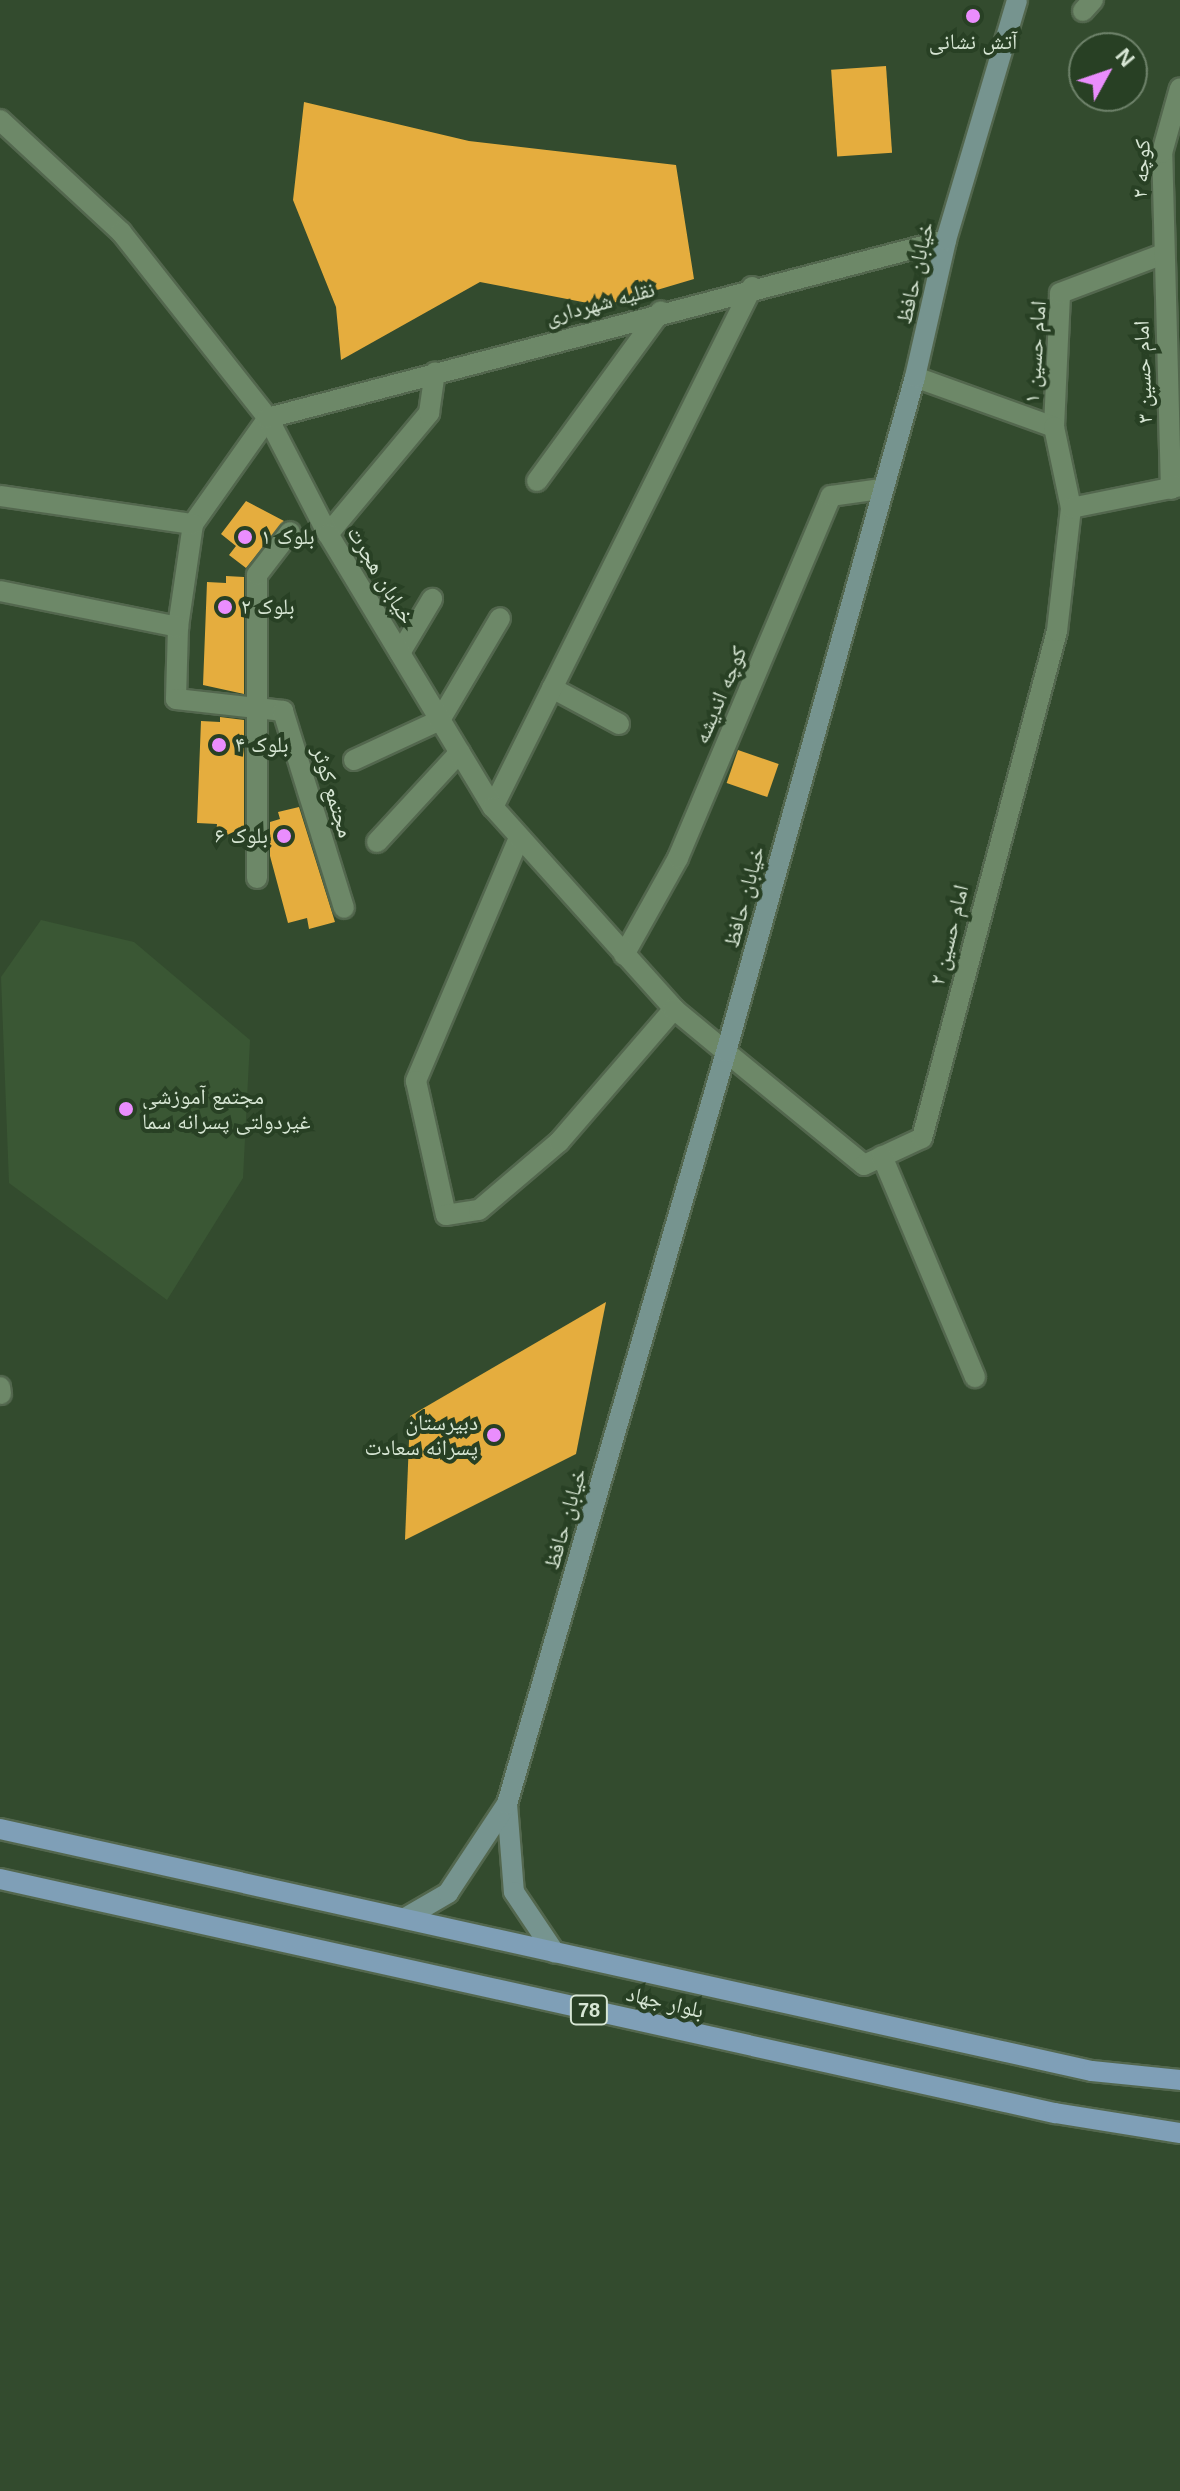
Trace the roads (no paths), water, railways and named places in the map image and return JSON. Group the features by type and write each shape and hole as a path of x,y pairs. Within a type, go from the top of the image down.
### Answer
{"main road":[{"name":"خیابان حافظ","path":"507,1804 726,1052 881,489 915,377 946,240 1017,0"},
{"path":"407,1917 448,1893 507,1804"},
{"path":"507,1804 514,1892 555,1953"},
{"name":"بلوار جهاد","path":"0,1829 1092,2071 1180,2080"},
{"name":"بلوار جهاد","path":"0,1879 1055,2113 1180,2133"}],"street":[{"name":"کوچه ۲","path":"1163,254 1171,214 1162,153 1178,101"},
{"name":"خیابان هجرت","path":"0,120 121,232 268,418 328,534 493,807 674,1009 726,1052"},
{"name":"نقلیه شهرداری","path":"268,418 752,287 946,240"},
{"name":"امام حسین ۱","path":"1054,427 1060,293 1163,254"},
{"name":"امام حسین ۳","path":"1163,254 1176,487"},
{"path":"493,807 752,287"},
{"path":"537,481 661,311"},
{"path":"328,534 429,413 435,372"},
{"path":"915,377 1054,427 1071,508 1176,487"},
{"path":"261,707 176,699 178,627 193,524 268,418"},
{"name":"کوچه اندیشه","path":"624,955 678,858 831,496 881,489"},
{"path":"0,496 193,524"},
{"name":"امام حسین ۲","path":"882,1156 922,1138 1057,631 1071,508"},
{"path":"257,878 261,707 257,575 290,532"},
{"path":"0,591 178,627"},
{"path":"400,653 432,599"},
{"path":"354,760 440,720 500,618"},
{"path":"552,688 619,724"},
{"name":"مجتمع کوثر","path":"261,707 283,711 344,908"},
{"path":"377,842 460,752"},
{"path":"519,838 416,1081 446,1215 479,1210 559,1142 674,1009"},
{"path":"726,1052 864,1165 882,1156 975,1377"}],"place":[{"name":"آتش نشانی","path":"973,16"},
{"name":"بلوک ۱","path":"245,537"},
{"name":"بلوک ۲","path":"225,607"},
{"name":"بلوک ۴","path":"219,745"},
{"name":"بلوک ۶","path":"284,836"},
{"name":"مجتمع آموزشی غیردولتی پسرانه سما","path":"126,1109"},
{"name":"دبیرستان پسرانه سعادت","path":"494,1435"}]}
